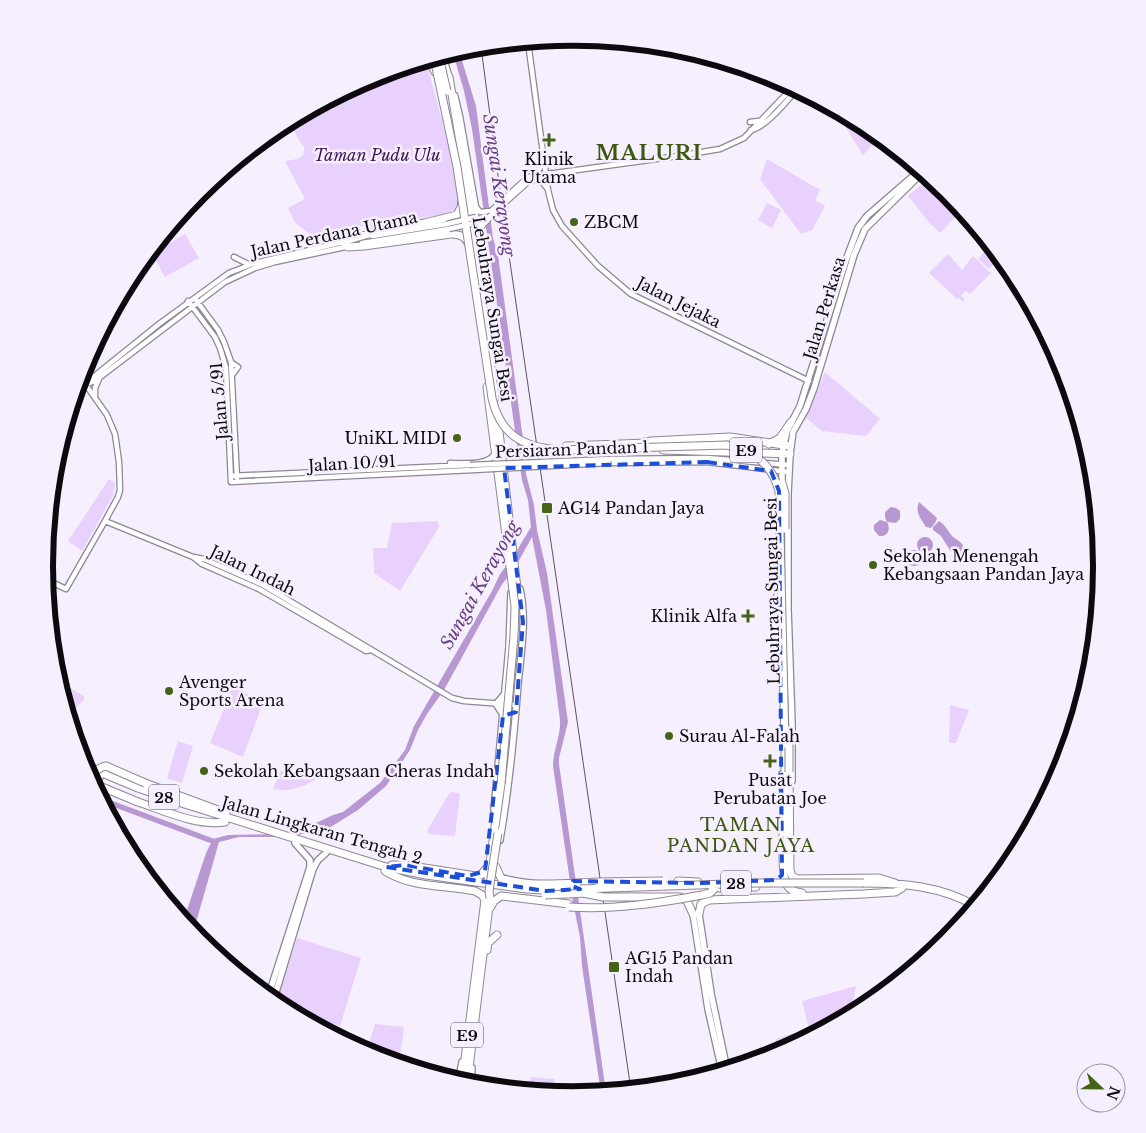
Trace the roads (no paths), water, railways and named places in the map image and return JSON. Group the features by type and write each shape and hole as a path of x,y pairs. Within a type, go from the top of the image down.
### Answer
{"highway":[{"name":"Lebuhraya Sungai Besi","path":"440,63 463,174 495,391 503,418 514,432 527,440 547,446 716,445 741,448 758,457 768,466 777,482 779,491 786,803"},
{"name":"E9","path":"441,63 456,114 468,190 490,352 519,606 518,642 503,784 488,910 478,968 478,1000 464,1075"},
{"name":"E9","path":"433,65 462,196 508,556 515,579 514,636 503,784"},
{"name":"Lebuhraya Sungai Besi","path":"433,65 457,167 491,392 499,419 513,436 540,448 558,450 646,445"},
{"path":"449,77 456,114"},
{"path":"345,244 364,246 449,226 461,207 462,196"},
{"path":"490,214 478,231 491,326 490,352"},
{"path":"345,244 382,230 449,226 465,237 469,244"},
{"path":"769,444 780,438 791,422"},
{"path":"736,437 742,442 742,446 737,452"},
{"path":"646,445 675,439 736,437 787,450"},
{"path":"646,445 674,450 769,453 787,450"},
{"path":"768,466 771,458 769,453"},
{"path":"95,773 100,767 106,766 145,783 227,813 246,823"},
{"name":"Jalan Lingkaran Tengah 2","path":"94,769 138,788 246,823 254,828 295,843 426,879 545,895 581,891 756,883 864,885 902,888 942,896 967,906"},
{"name":"Jalan Lingkaran Tengah 2","path":"97,776 135,792 226,822 315,844 386,869 426,875 526,889 562,886 581,891 895,883 940,890 970,903"},
{"path":"101,787 179,816 211,824 226,822"},
{"name":"E9","path":"786,803 787,871"},
{"name":"E9","path":"467,1076 487,873 496,833"},
{"path":"484,900 478,892 397,878 386,869 395,865 468,876 487,873"},
{"path":"496,867 498,874 503,879 562,886 776,880 787,871"},
{"path":"787,871 796,879 879,878 895,883"},
{"path":"787,871 785,882 788,886 795,891 809,896"},
{"path":"696,914 692,891 701,883"},
{"path":"488,910 497,898 501,896 599,908 633,906 702,895 710,893 715,888"},
{"path":"696,914 701,904 709,900 895,892 902,888"},
{"path":"581,891 603,897 630,899"},
{"path":"569,905 642,898 683,898 696,914"},
{"path":"478,1000 488,943 497,934"}],"main road":[{"name":"Jalan Perkasa","path":"786,803 793,768 788,609 789,469 787,450 791,422 800,406 809,381 846,260 860,224 916,175"},
{"name":"Jalan Perkasa","path":"786,803 782,791 781,468 793,432 811,396 854,255 865,230 869,223 917,175"},
{"path":"856,235 864,223 869,223"},
{"path":"768,466 777,476 782,488"},
{"path":"496,867 496,833 510,638 511,591 515,579"},
{"path":"496,833 509,780 523,622 522,596 515,579"},
{"path":"772,604 781,590"},
{"path":"781,692 786,690 791,692"},
{"path":"505,693 508,697 512,698 517,695"},
{"path":"503,716 502,711 496,704 505,693"},
{"path":"503,716 508,713 515,717"},
{"path":"270,989 310,863 308,857 295,843"},
{"path":"276,993 313,869 318,860 326,853"},
{"path":"696,914 725,1064"},
{"path":"696,914 708,1009 721,1065"},
{"path":"282,952 287,951 290,947"},
{"path":"282,952 286,960"},
{"path":"460,1074 469,1046"},
{"path":"469,1046 471,1077"}],"street":[{"name":"Jalan Jejaka","path":"529,48 548,190 554,210 562,226 598,266 631,294 809,381"},
{"path":"445,62 460,116 476,217 475,223"},
{"path":"536,174 720,149 738,142 774,109 788,93"},
{"path":"751,130 756,129 777,111 792,95"},
{"path":"750,122 760,120"},
{"path":"449,226 475,223 490,214 536,174 542,166 544,156"},
{"path":"530,179 546,174"},
{"path":"530,179 543,183 548,190"},
{"path":"471,183 477,209 490,214"},
{"path":"449,226 490,214"},
{"name":"Jalan Perdana Utama","path":"86,385 92,378 188,301 229,273 250,264 345,244"},
{"name":"Jalan Perdana Utama","path":"86,385 101,376 224,282 255,268 345,244"},
{"path":"234,258 250,264"},
{"path":"202,308 206,296"},
{"name":"Jalan 5/91","path":"194,297 224,342 231,362 237,479"},
{"name":"Jalan 5/91","path":"188,301 215,337 226,368 231,479"},
{"path":"186,310 196,312"},
{"path":"159,324 163,326 170,323"},
{"path":"811,396 809,381 819,370"},
{"path":"94,397 95,388 101,376"},
{"path":"54,584 66,589 119,494 120,462 115,434 107,415 86,385"},
{"path":"83,392 94,397"},
{"path":"389,469 404,466 485,461 492,459 495,453"},
{"name":"Persiaran Pandan 1","path":"356,470 472,468 610,461 707,462 789,469"},
{"name":"Jalan 10/91","path":"231,479 472,468"},
{"name":"Jalan 10/91","path":"237,479 356,470"},
{"name":"Jalan Indah","path":"105,521 193,557 202,564 259,589 366,651 370,650 446,694 464,701 516,705"},
{"path":"101,529 115,525"}],"waterway":[{"name":"Sungai Kerayong","path":"109,802 215,842"}],"tram line":[{"path":"482,54 504,221 630,1083"}],"place":[{"name":"Klinik Utama","path":"549,140"},
{"name":"ZBCM","path":"574,222"},
{"name":"UniKL MIDI","path":"457,438"},
{"name":"AG14 Pandan Jaya","path":"547,508"},
{"name":"Sekolah Menengah Kebangsaan Pandan Jaya","path":"873,565"},
{"name":"Klinik Alfa","path":"748,616"},
{"name":"Avenger Sports Arena","path":"169,691"},
{"name":"Surau Al-Falah","path":"669,736"},
{"name":"Pusat Perubatan Joe","path":"770,761"},
{"name":"Sekolah Kebangsaan Cheras Indah","path":"204,771"},
{"name":"AG15 Pandan Indah","path":"614,967"}],"district":[{"name":"MALURI","path":"649,153"},
{"name":"TAMAN PANDAN JAYA","path":"741,835"}],"park label":[{"name":"Taman Pudu Ulu","path":"377,155"}]}
